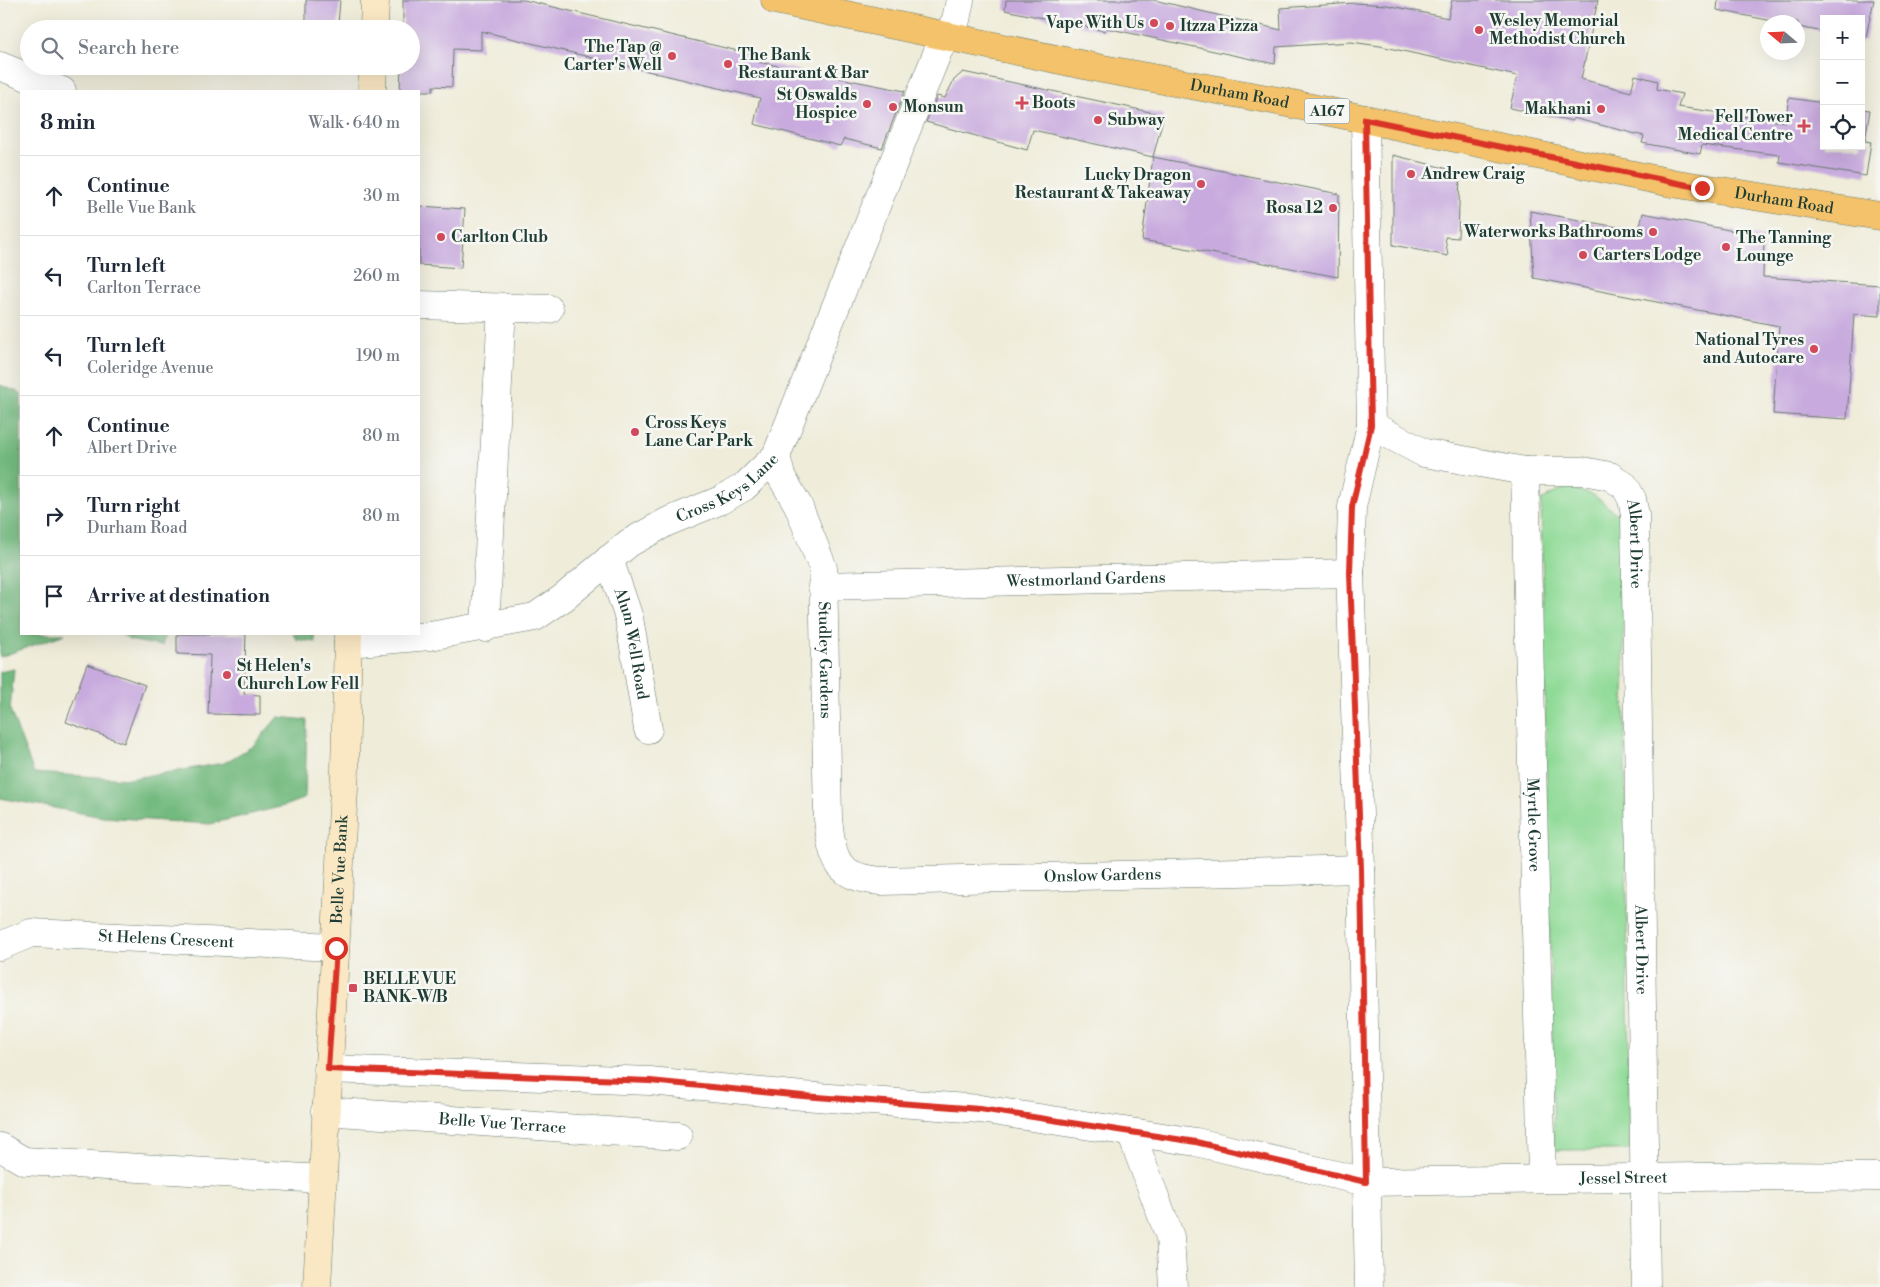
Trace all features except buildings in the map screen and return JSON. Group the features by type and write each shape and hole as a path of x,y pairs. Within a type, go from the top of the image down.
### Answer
{"main road":[{"name":"Durham Road","path":"775,0 948,37 1365,119 1672,183 1880,216"}],"street":[{"path":"374,20 375,0"},
{"name":"Cross Keys Lane","path":"348,638 430,636 485,628 535,617 609,559 651,530 721,500 744,486 776,456 938,51 948,37 956,20 960,0"},
{"path":"0,66 20,74"},
{"path":"22,75 60,90"},
{"path":"372,90 373,75"},
{"path":"1365,119 1371,425 1352,507 1350,573 1361,869 1369,1287"},
{"path":"420,305 549,309"},
{"path":"485,628 502,307"},
{"name":"Albert Drive","path":"1371,425 1424,453 1525,471 1584,471 1610,476 1625,486 1634,507 1646,1287"},
{"name":"Studley Gardens","path":"776,456 781,476 798,505 816,548 822,568 828,819 835,857 844,871"},
{"name":"Myrtle Grove","path":"1525,471 1542,1179"},
{"name":"Alum Well Road","path":"609,559 629,618 648,729"},
{"name":"Westmorland Gardens","path":"822,586 1350,573"},
{"name":"Belle Vue Bank","path":"317,1287 325,1111 345,770 348,638"},
{"name":"Onslow Gardens","path":"844,871 860,879 881,881 1361,869"},
{"name":"St Helens Crescent","path":"0,946 31,933 336,948"},
{"name":"Jessel Street","path":"328,1069 650,1081 803,1096 980,1109 1196,1142 1366,1182 1880,1177"},
{"name":"Belle Vue Terrace","path":"325,1111 678,1136"},
{"path":"1131,1133 1170,1237 1173,1287"},
{"path":"0,1147 24,1161 322,1179"}],"green space":[{"path":"0,385 20,393 20,635 62,635 0,657"},
{"path":"1567,487 1594,495 1622,518 1630,1150 1554,1150 1541,500"},
{"path":"122,635 165,635 162,646 129,640"},
{"path":"294,635 314,635 315,642 296,639"},
{"path":"14,669 10,710 34,773 129,779 224,763 253,746 278,717 307,720 305,798 284,806 210,824 103,817 0,798 0,672"}],"place":[{"name":"Vape With Us","path":"1154,23"},
{"name":"Itzza Pizza","path":"1170,26"},
{"name":"Wesley Memorial Methodist Church","path":"1479,30"},
{"name":"The Tap @ Carter's Well","path":"672,56"},
{"name":"The Bank Restaurant & Bar","path":"728,64"},
{"name":"Boots","path":"1022,103"},
{"name":"St Oswalds Hospice","path":"867,104"},
{"name":"Monsun","path":"893,107"},
{"name":"Makhani","path":"1601,109"},
{"name":"Subway","path":"1098,120"},
{"name":"Fell Tower Medical Centre","path":"1804,126"},
{"name":"Andrew Craig","path":"1411,174"},
{"name":"Lucky Dragon Restaurant & Takeaway","path":"1201,184"},
{"name":"Rosa 12","path":"1333,208"},
{"name":"Waterworks Bathrooms","path":"1653,232"},
{"name":"Carlton Club","path":"441,237"},
{"name":"The Tanning Lounge","path":"1726,247"},
{"name":"Carters Lodge","path":"1583,255"},
{"name":"National Tyres and Autocare","path":"1814,349"},
{"name":"Cross Keys Lane Car Park","path":"635,432"},
{"name":"St Helen's Church Low Fell","path":"227,675"},
{"name":"BELLE VUE BANK-W/B","path":"353,988"}],"route":[{"path":"336,948 328,1069 650,1081 803,1096 980,1109 1196,1142 1366,1182 1361,869 1350,573 1352,507 1371,425 1365,119 1702,188"}]}
